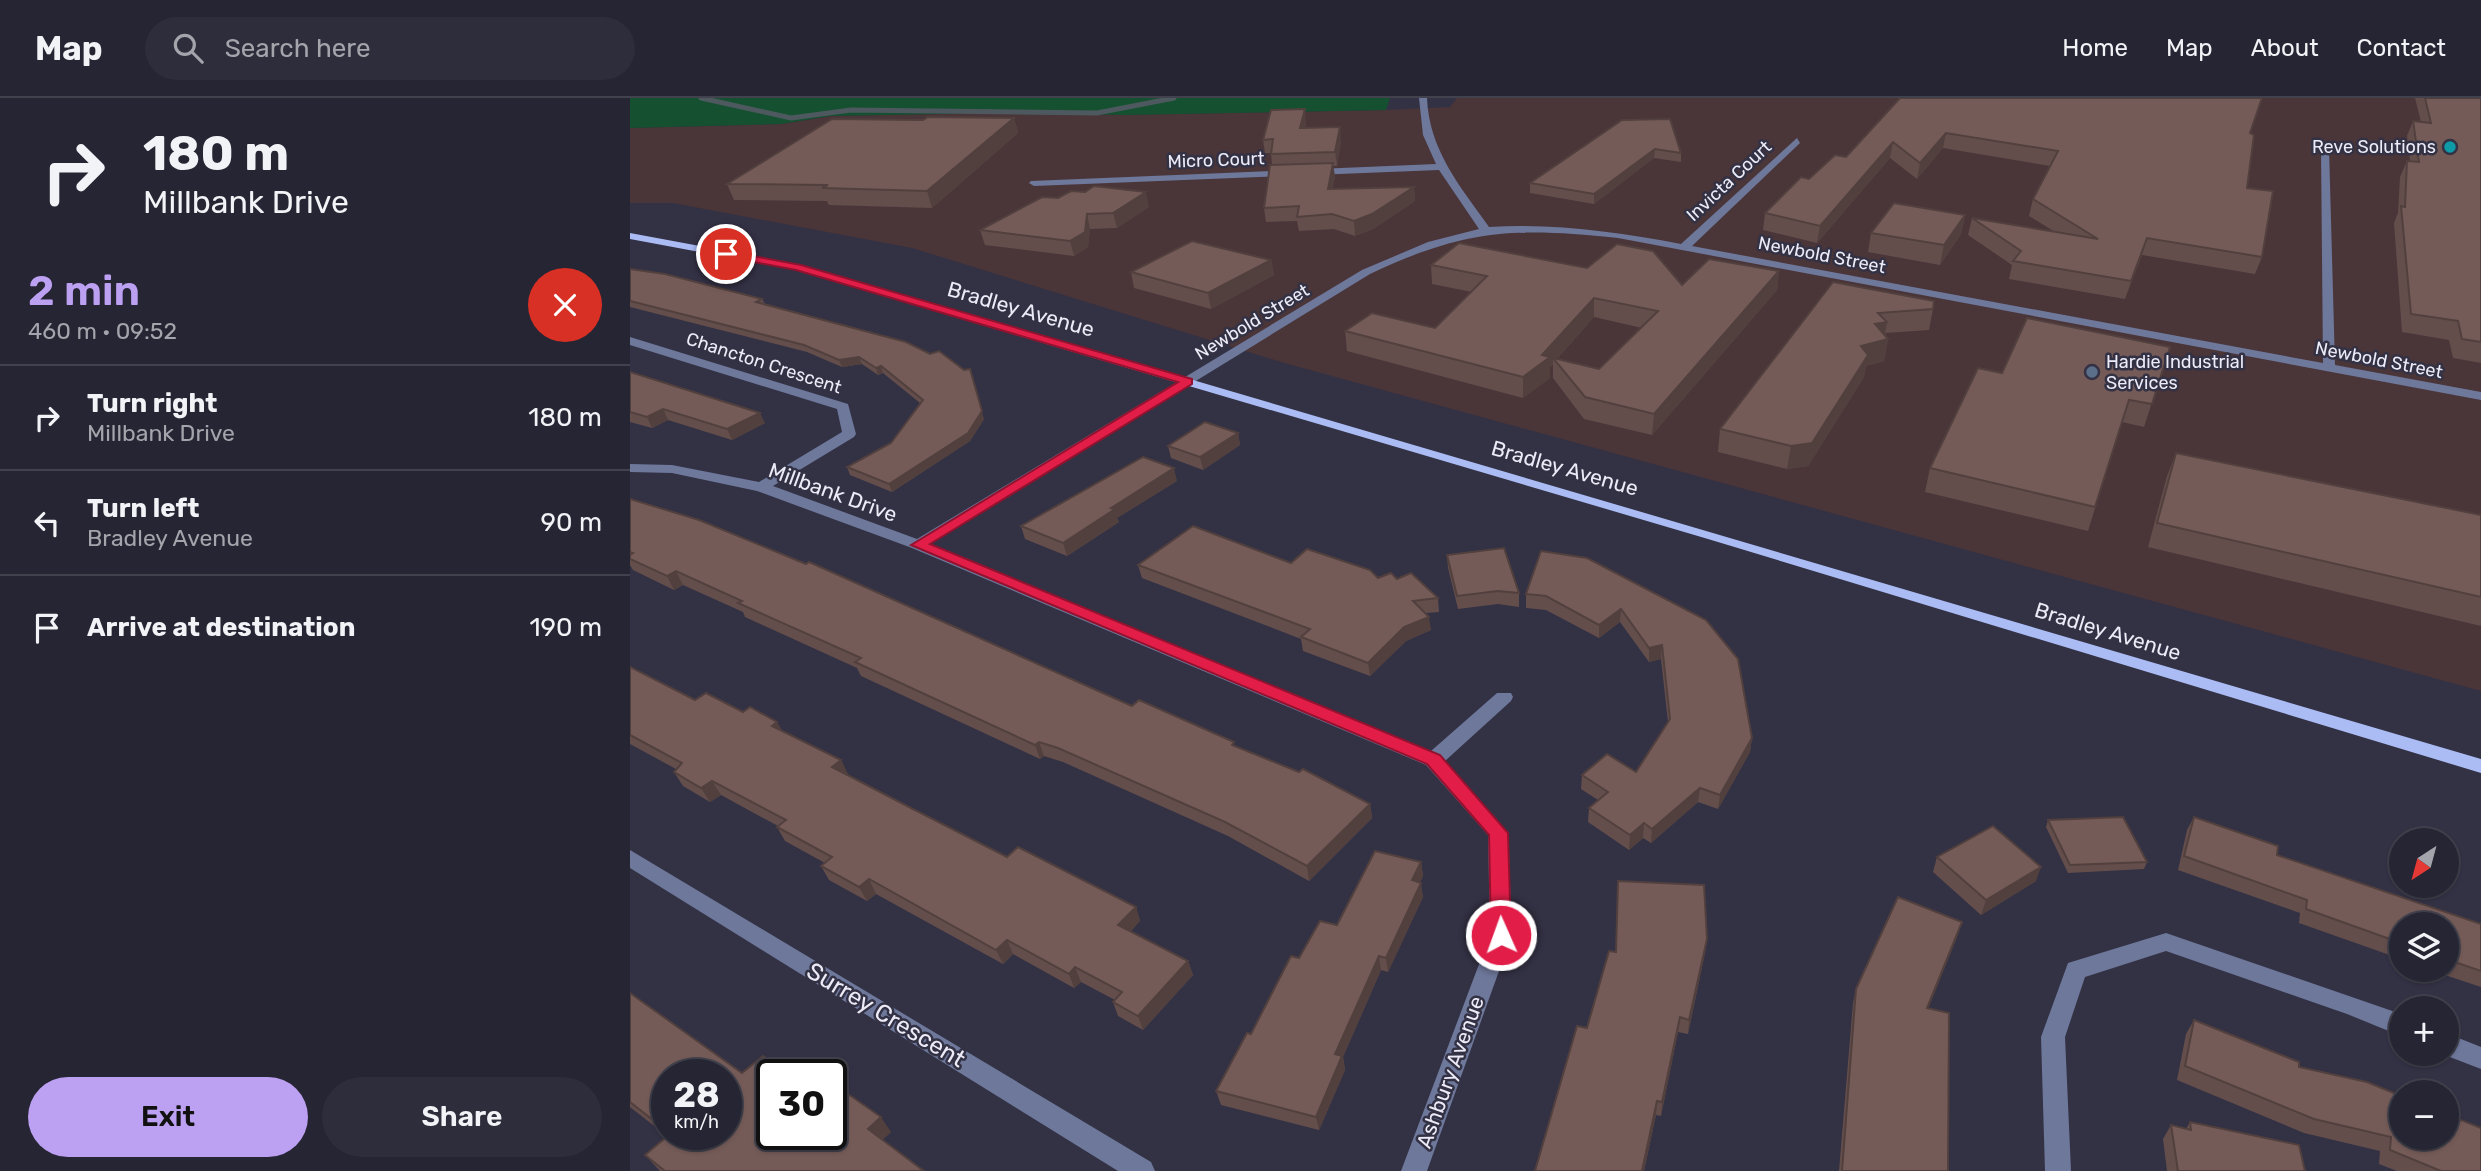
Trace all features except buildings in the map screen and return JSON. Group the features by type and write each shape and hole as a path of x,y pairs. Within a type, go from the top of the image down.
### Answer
{"main road":[{"name":"Bradley Avenue","path":"630,236 798,267 2481,766"}],"street":[{"path":"1423,98 1422,118 1428,142 1485,230"},
{"name":"Invicta Court","path":"1685,247 1797,141"},
{"path":"2326,150 2329,368"},
{"name":"Micro Court","path":"1034,183 1442,167"},
{"name":"Newbold Street","path":"1188,381 1396,257 1434,241 1485,230 1560,229 1685,247 2481,396"},
{"name":"Chancton Crescent","path":"630,341 843,407 849,433 761,487"},
{"path":"918,545 1188,381"},
{"name":"Millbank Drive","path":"630,468 672,469 761,487 918,545"},
{"name":"Ashbury Avenue","path":"918,545 1433,760 1498,833 1501,935 1414,1171"},
{"path":"1433,760 1504,697"},
{"name":"Surrey Crescent","path":"630,858 1142,1171"},
{"path":"2057,1171 2053,1037 2076,970 2166,942 2389,1020"},
{"path":"2459,1049 2481,1058"}],"shaded area":[{"path":"1457,98 2481,98 2481,691 1281,362 912,248 673,203 630,203 630,128 781,124 831,116 993,113 1125,115 1386,110 1450,107"}],"green space":[{"path":"630,98 1390,98 1386,110 1125,115 993,113 831,116 781,124 630,128"}],"waterway":[{"path":"701,98 791,118 851,110 1097,113 1174,98"}],"place":[{"name":"Reve Solutions","path":"2450,147"},
{"name":"Hardie Industrial Services","path":"2092,372"}],"route":[{"path":"726,254 798,267 1188,381 918,545 1433,760 1498,833 1501,935"}]}
